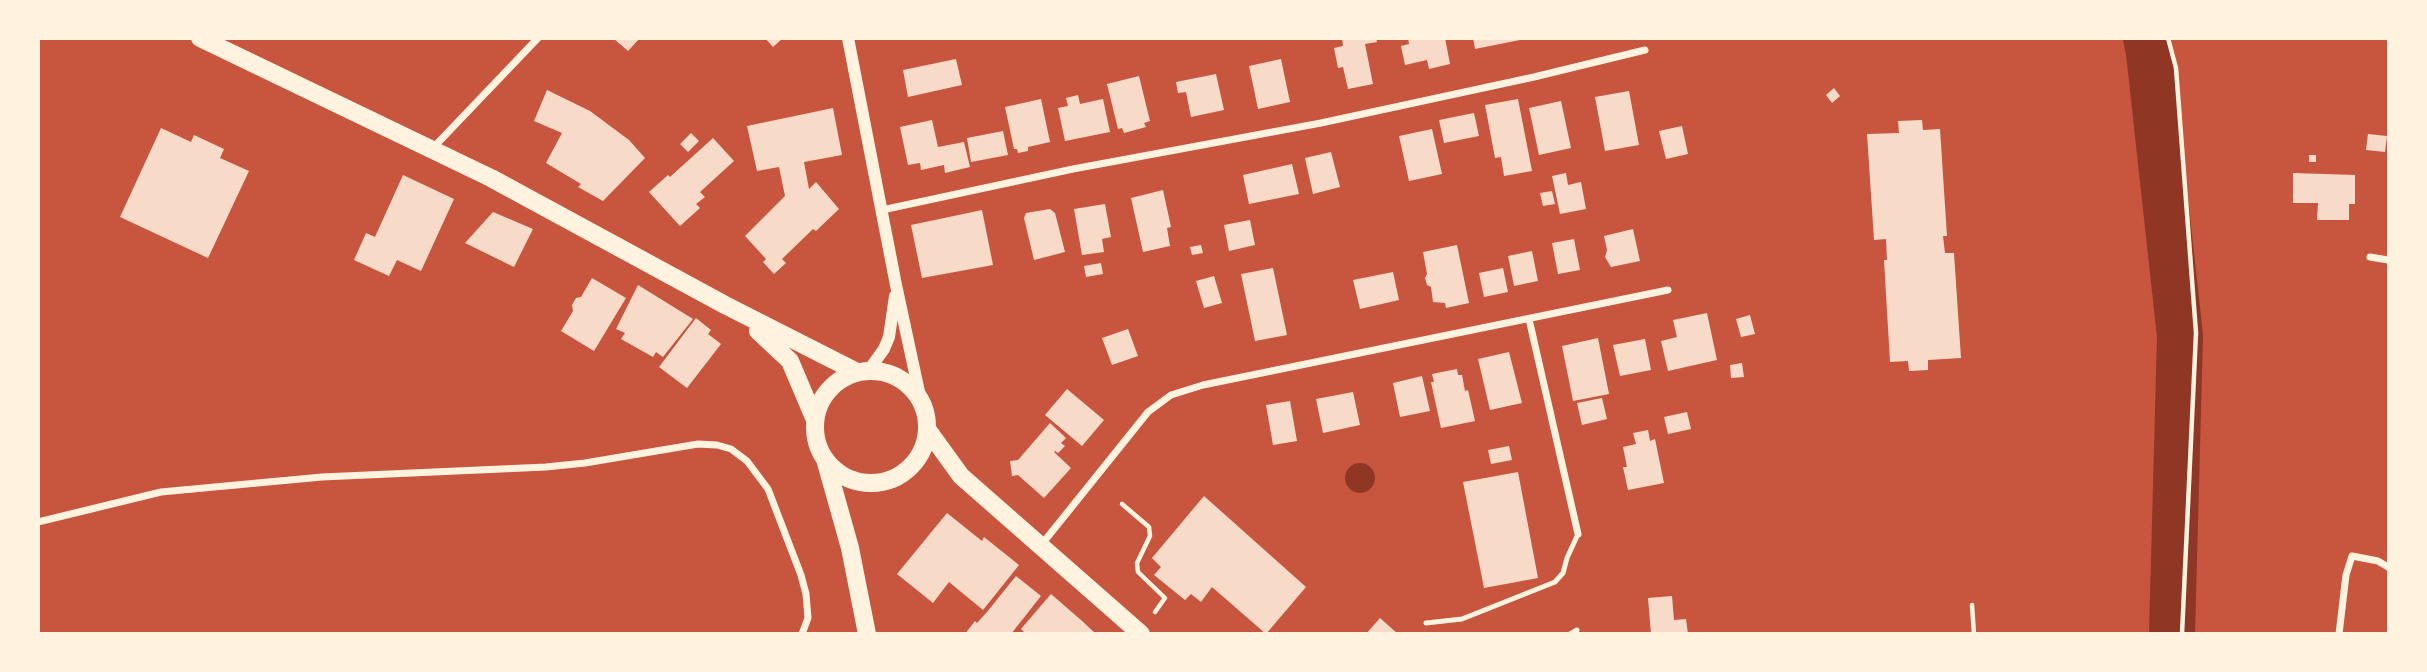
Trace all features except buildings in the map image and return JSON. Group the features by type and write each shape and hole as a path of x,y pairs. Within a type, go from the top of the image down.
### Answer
{"main road":[{"path":"200,38 571,220 725,305 863,371 894,375 914,390 926,415 928,429 925,445 918,458 907,470 879,483 863,483 835,470 818,447 815,420 790,360 774,343 725,305"},
{"path":"815,420 818,407 833,384 863,371"},
{"path":"928,429 961,476 1141,634"},
{"path":"825,459 850,548 867,634"}],"street":[{"path":"431,150 538,38"},
{"path":"848,38 921,401"},
{"path":"883,210 1073,169 1335,120 1645,50"},
{"path":"2370,257 2389,260"},
{"path":"863,371 884,349 889,337 896,285"},
{"path":"1041,545 1148,412 1171,395 1203,385 1668,290"},
{"path":"1530,319 1578,534"},
{"path":"38,522 161,492 322,477 547,467 698,444 716,445 731,449 747,461 768,489 802,575 808,618 802,634"},
{"path":"2339,634 2346,575 2352,556 2378,561 2389,567"}],"lane":[{"path":"1426,623 1462,619 1555,582 1563,573 1578,534"},
{"path":"1570,634 1577,630"}],"path":[{"path":"2168,38 2176,68 2196,334 2182,634"},
{"path":"1122,505 1149,527 1150,536 1137,563 1138,572 1165,598 1155,612"},
{"path":"1972,605 1974,634"}],"shaded area":[{"path":"1360,463 1371,467 1375,478 1371,489 1360,493 1349,489 1345,478 1349,467"}],"waterway":[{"path":"2146,38 2180,336 2172,634"}]}
